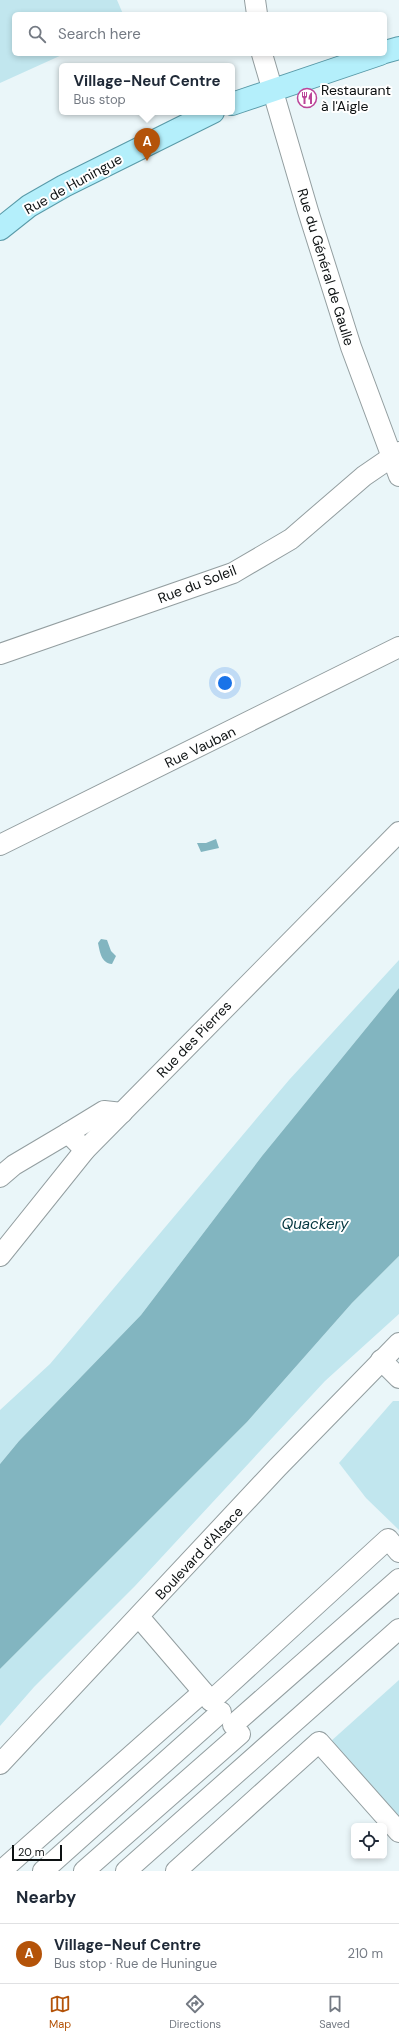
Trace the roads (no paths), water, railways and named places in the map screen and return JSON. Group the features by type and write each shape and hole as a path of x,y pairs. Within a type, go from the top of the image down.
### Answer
{"main road":[{"path":"387,51 399,48"},
{"path":"235,103 272,89 374,56"},
{"name":"Rue de Huningue","path":"0,229 29,206 64,186 207,115"}],"street":[{"path":"255,0 257,12"},
{"name":"Rue du Général de Gaulle","path":"263,56 349,342 395,455 399,476"},
{"name":"Rue du Soleil","path":"0,654 232,573 291,539 364,476 395,455"},
{"name":"Rue Vauban","path":"0,845 399,647"},
{"name":"Rue des Pierres","path":"0,1256 85,1150 399,832"},
{"path":"7,1171 104,1111 122,1113"},
{"path":"68,1133 85,1150"},
{"name":"Boulevard d'Alsace","path":"0,1764 277,1468 399,1343"},
{"path":"381,1360 399,1378"},
{"path":"84,1871 222,1713 388,1539 399,1552"},
{"path":"2,1871 222,1713 399,1579"},
{"path":"139,1617 259,1755"},
{"path":"126,1871 259,1755 399,1629"},
{"path":"43,1871 222,1713"},
{"path":"186,1868 319,1742 399,1832"}],"water":[{"path":"216,839 219,848 201,852 197,843 206,843"},
{"path":"101,939 107,940 111,951 116,956 112,964 105,962 99,950 98,943"},
{"name":"Quackery","path":"399,988 399,1256 352,1303 247,1422 0,1669 0,1464 19,1441 141,1315 262,1156"}],"place":[{"name":"Restaurant à l'Aigle","path":"307,98"},
{"name":"Village-Neuf Centre","path":"147,161"}]}
